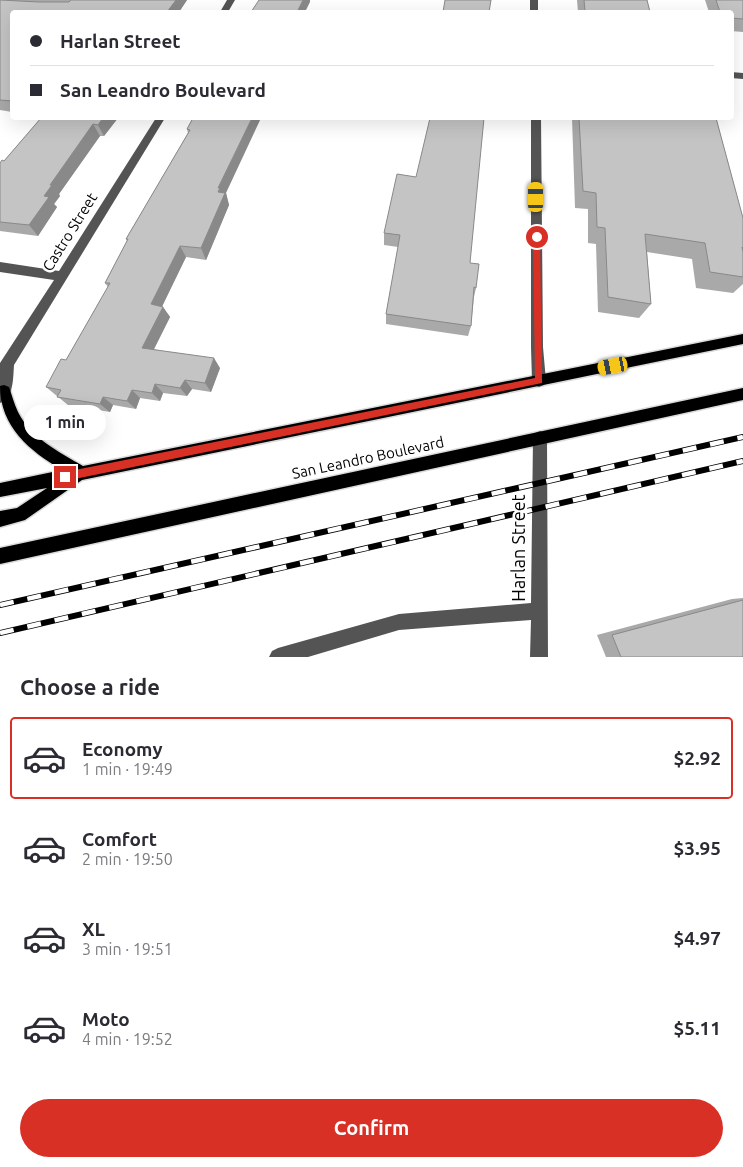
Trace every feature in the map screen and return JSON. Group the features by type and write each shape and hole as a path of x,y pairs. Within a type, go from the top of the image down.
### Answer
{"main road":[{"path":"0,490 743,339"},
{"path":"2,394 22,429 42,450 81,473"},
{"name":"San Leandro Boulevard","path":"0,556 743,394"},
{"path":"0,519 20,515 81,473"}],"street":[{"name":"Castro Street","path":"2,394 4,367 159,120"},
{"path":"536,120 539,381"},
{"path":"0,267 62,276"},
{"name":"Harlan Street","path":"539,657 540,438"},
{"path":"278,657 399,622 539,611"}],"building":[{"path":"0,0 69,2 71,0 176,0 168,10 10,10 10,101 0,100"},
{"path":"259,0 303,0 298,10 252,10"},
{"path":"445,0 491,0 489,10 443,10"},
{"path":"584,0 647,0 650,10 585,10"},
{"path":"716,0 743,0 743,19 734,18 734,10 719,10"},
{"path":"39,120 102,120 98,125 93,124 50,185 52,185 44,196 49,197 29,225 0,222 0,163 2,160 4,161"},
{"path":"192,120 251,120 218,188 220,188 218,192 225,193 201,248 180,246 151,304 163,307 142,348 214,358 205,383 185,380 180,388 155,384 152,393 132,390 127,401 103,397 100,404 57,397 61,390 46,387 61,359 66,360 110,283 105,283 128,239 126,239 190,130 187,129"},
{"path":"430,120 484,120 470,263 479,264 476,288 474,287 471,326 386,314 400,235 384,233 397,174 416,177"},
{"path":"579,120 717,120 743,218 743,277 710,272 705,243 645,234 651,304 608,297 605,228 597,227 596,193 583,191"},
{"path":"743,600 743,657 621,657 612,635"}],"railway":[{"path":"0,605 743,437"},
{"path":"0,633 743,461"}],"route":[{"path":"65,477 539,381 537,347 537,237"}]}
